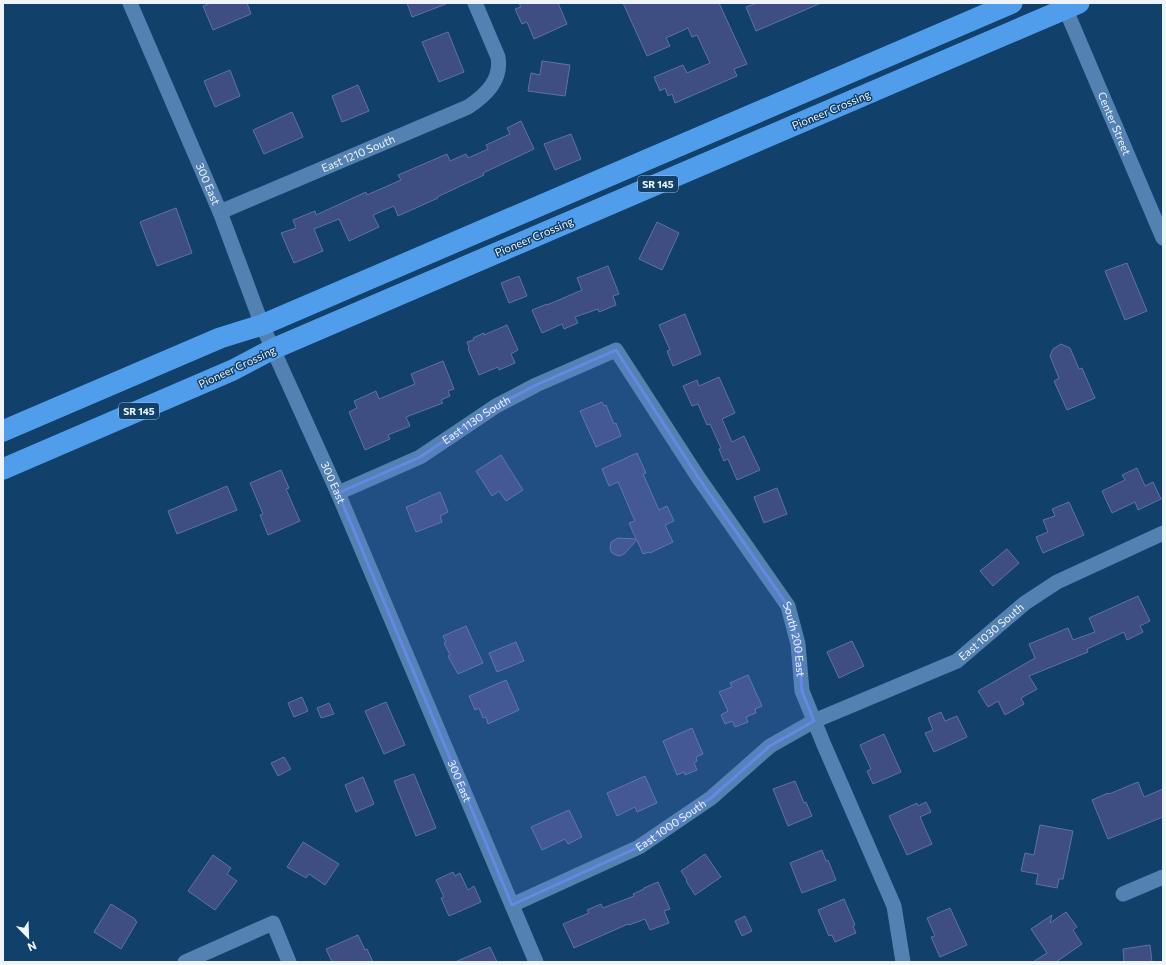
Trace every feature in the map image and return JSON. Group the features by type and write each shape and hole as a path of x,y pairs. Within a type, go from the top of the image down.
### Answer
{"highway":[{"name":"SR 145","path":"3,431 220,338 262,325 1012,3"},
{"name":"Pioneer Crossing","path":"3,469 233,370 273,349 1069,5"}],"street":[{"name":"300 East","path":"130,3 220,212 262,325 338,494 536,962"},
{"name":"East 1210 South","path":"220,212 468,107 482,98 491,87 498,72 499,64 498,57 475,3"},
{"name":"Center Street","path":"1069,5 1163,238"},
{"name":"East 1130 South","path":"338,494 420,457 496,406 536,385 616,350"},
{"name":"South 200 East","path":"616,350 698,477 788,606 798,644 802,691 894,906 903,962"},
{"name":"East 1030 South","path":"814,721 957,661 1025,603 1057,582 1163,533"},
{"name":"East 1000 South","path":"512,905 639,847 711,798 770,746 814,721"},
{"path":"1123,894 1163,877"},
{"path":"186,962 273,923 289,962"}],"highlighted area":[{"path":"616,350 698,477 788,606 798,644 802,691 814,721 770,746 711,798 639,847 512,905 338,493 420,457 496,406 536,385"}],"building":[{"path":"211,3 247,3 251,14 213,30 203,6"},
{"path":"407,3 446,3 446,4 412,17"},
{"path":"519,3 558,3 567,24 534,39 527,22 522,24 515,9 521,7"},
{"path":"623,3 719,3 747,64 734,69 737,76 675,103 672,94 668,96 665,88 660,91 654,77 683,65 687,73 710,63 697,35 692,37 688,28 666,38 670,46 647,56"},
{"path":"757,3 821,3 756,31 746,7"},
{"path":"448,32 464,72 439,82 422,42"},
{"path":"542,61 570,65 565,96 528,91 531,73 540,75"},
{"path":"230,70 240,96 215,107 204,81"},
{"path":"358,85 369,111 342,122 332,96"},
{"path":"292,112 303,137 264,154 253,130"},
{"path":"521,121 534,149 483,173 484,175 437,197 438,198 398,216 394,206 373,215 379,227 349,241 339,219 314,229 323,251 294,263 281,233 296,228 293,220 315,211 316,215 366,192 367,195 401,180 398,175 447,154 450,161 466,154 468,158 488,149 486,145 510,134 507,128"},
{"path":"571,134 581,159 555,170 544,144"},
{"path":"176,208 192,253 157,266 140,222"},
{"path":"657,222 679,233 662,270 639,259"},
{"path":"1127,263 1147,311 1125,320 1105,271"},
{"path":"608,266 619,294 613,296 616,305 599,312 598,309 575,317 578,323 564,329 562,324 542,333 532,310 582,290 577,278"},
{"path":"519,276 527,296 509,303 501,283"},
{"path":"685,314 701,354 673,366 667,351 670,350 659,325"},
{"path":"507,325 518,350 511,354 515,363 499,370 498,367 479,375 468,349 467,342 474,340 473,338 484,333 484,335"},
{"path":"1061,344 1070,348 1079,369 1082,368 1095,398 1067,410 1054,381 1059,378 1050,356 1053,349"},
{"path":"443,361 454,389 448,391 450,396 441,400 443,403 406,417 410,426 388,435 390,439 365,450 349,412 357,408 354,401 376,391 379,399 415,384 411,374"},
{"path":"719,377 735,413 722,419 732,442 744,436 760,470 737,480 728,459 724,461 719,449 721,448 710,424 707,425 698,404 692,406 683,386 697,380 699,386"},
{"path":"602,402 604,406 606,405 621,436 596,447 580,411"},
{"path":"637,453 646,473 643,474 659,510 667,506 674,521 665,525 673,542 650,553 643,554 637,540 624,554 620,556 612,553 610,549 611,542 618,538 636,539 629,523 635,521 618,482 609,486 602,469"},
{"path":"501,455 523,490 506,501 499,491 492,496 476,471"},
{"path":"1137,468 1145,486 1153,482 1161,499 1138,510 1135,502 1112,513 1102,491 1125,480 1122,475"},
{"path":"281,470 289,488 286,489 300,521 268,535 260,515 263,514 250,483"},
{"path":"227,486 237,510 177,534 168,511"},
{"path":"777,488 787,514 764,523 754,497"},
{"path":"440,492 448,512 440,516 442,522 416,532 406,507"},
{"path":"1069,502 1084,535 1043,553 1036,537 1048,532 1043,520 1055,516 1052,509"},
{"path":"1007,549 1019,563 993,586 980,571"},
{"path":"1138,596 1150,621 1140,626 1143,632 1127,640 1124,632 1087,649 1088,652 1029,676 1037,689 1021,698 1024,704 1005,715 998,701 988,707 978,691 1035,658 1029,644 1068,628 1073,640 1095,632 1089,618"},
{"path":"466,626 483,663 458,674 448,656 450,655 444,643 446,642 443,636"},
{"path":"852,641 864,666 839,678 827,652"},
{"path":"516,642 524,661 497,672 489,653"},
{"path":"748,675 762,706 755,709 756,713 746,717 748,722 735,727 732,721 725,724 721,715 728,711 719,692 732,687 730,683"},
{"path":"506,680 519,710 488,724 486,717 483,718 479,708 475,710 469,696"},
{"path":"302,697 308,711 294,717 288,703"},
{"path":"386,702 405,745 384,754 365,711"},
{"path":"329,703 334,714 321,718 317,708"},
{"path":"941,712 945,721 957,716 967,737 934,752 925,733 933,730 928,718"},
{"path":"692,728 703,754 696,757 697,761 694,763 697,770 685,775 684,772 677,775 663,741"},
{"path":"884,734 901,772 873,784 867,771 871,769 860,745"},
{"path":"284,757 291,769 278,776 271,763"},
{"path":"414,774 436,828 416,836 394,781"},
{"path":"645,776 657,803 637,812 635,807 617,816 607,793"},
{"path":"363,777 374,804 356,812 345,785"},
{"path":"795,781 804,803 806,802 812,816 788,826 773,789"},
{"path":"1138,782 1144,797 1163,789 1163,817 1108,839 1092,800"},
{"path":"926,802 931,812 920,817 932,844 907,855 889,816 917,803 918,806"},
{"path":"569,810 582,837 568,844 565,839 542,850 531,827"},
{"path":"1040,825 1073,831 1063,879 1059,879 1057,888 1036,884 1038,874 1021,871 1025,853 1034,855"},
{"path":"303,842 339,864 325,885 309,874 306,878 287,867"},
{"path":"822,850 826,861 828,860 836,880 802,893 790,863"},
{"path":"705,854 721,877 695,895 681,871"},
{"path":"213,855 231,868 227,874 237,881 215,910 188,891"},
{"path":"453,872 455,876 460,873 468,890 474,886 481,902 449,916 441,898 444,897 436,880"},
{"path":"658,882 670,909 664,911 669,923 650,930 645,919 629,925 628,924 574,948 563,924 589,913 587,910 601,904 603,908 634,896 633,894"},
{"path":"844,899 855,925 853,926 856,933 835,942 832,935 829,936 818,910"},
{"path":"111,904 135,919 137,922 121,949 94,932"},
{"path":"950,908 967,945 940,957 931,937 935,936 927,918"},
{"path":"1066,912 1077,927 1073,930 1082,944 1056,962 1033,962 1047,953 1031,929 1052,915 1050,923"},
{"path":"745,916 752,931 742,936 735,921"},
{"path":"358,935 373,962 332,962 326,949"},
{"path":"1150,945 1152,962 1124,962 1123,949"},
{"path":"490,947 497,962 455,962"}]}
